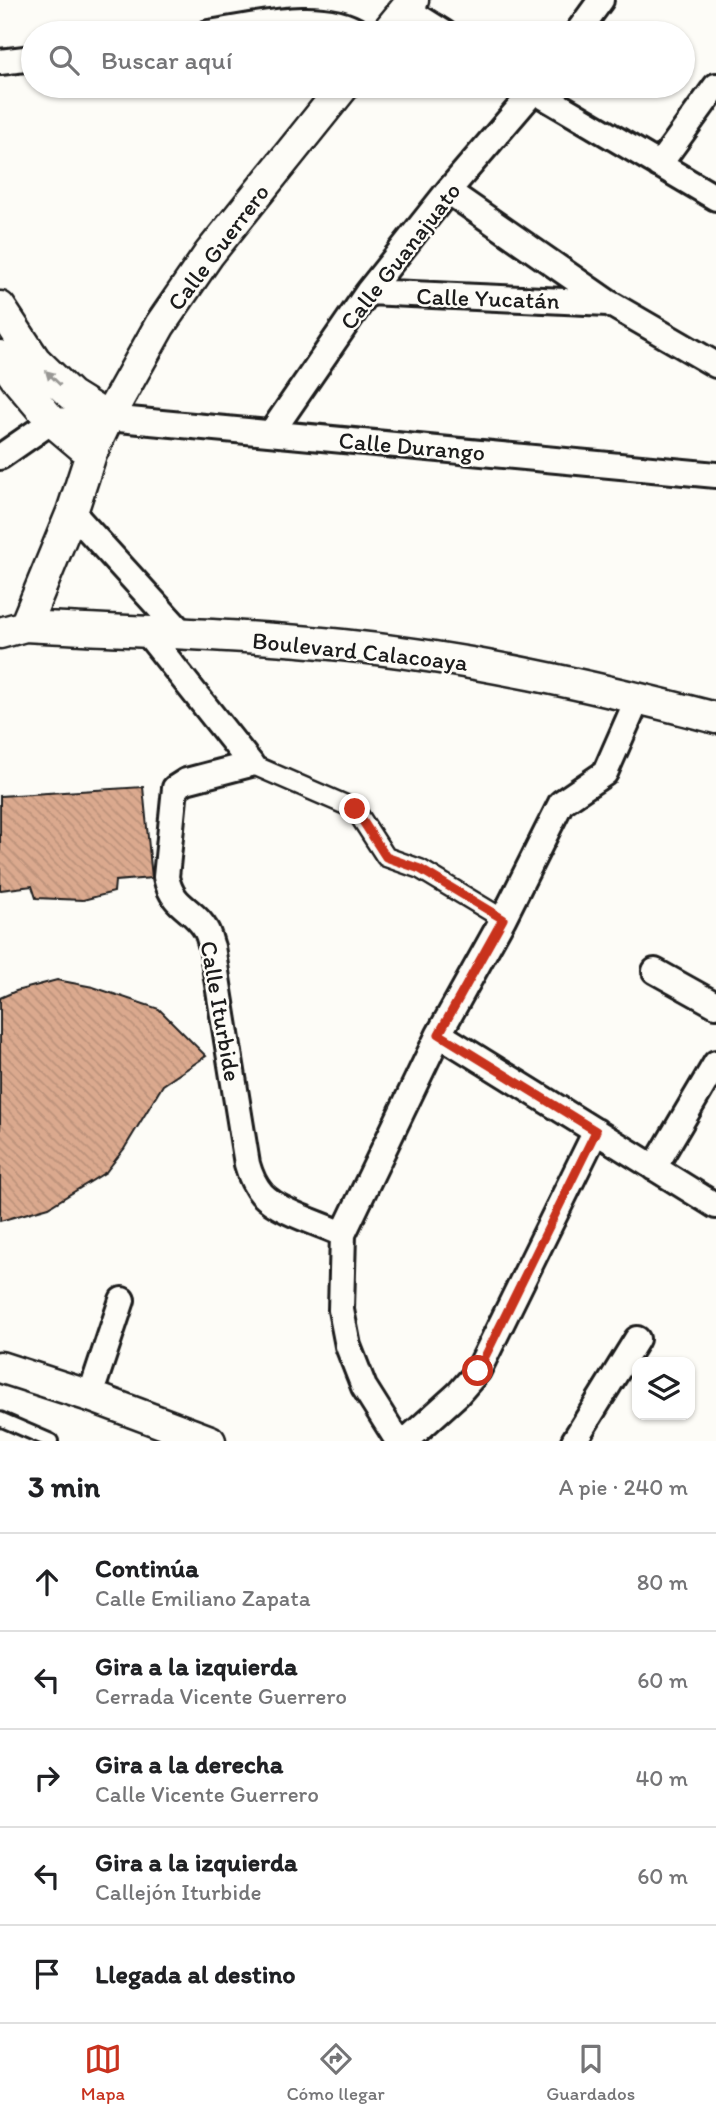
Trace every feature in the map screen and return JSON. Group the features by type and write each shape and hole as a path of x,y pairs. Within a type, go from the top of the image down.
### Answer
{"street":[{"path":"586,21 601,0"},
{"path":"396,21 409,4 430,21"},
{"path":"298,21 329,21"},
{"path":"0,62 21,59"},
{"path":"660,164 716,86"},
{"name":"Calle Guerrero","path":"13,629 72,512 91,454 108,418 160,326 209,254 334,98"},
{"name":"Calle Guanajuato","path":"271,433 368,292 525,98"},
{"path":"550,98 716,198"},
{"name":"Calle Yucatán","path":"448,191 609,303 716,365"},
{"name":"Calle Yucatán","path":"368,292 609,303"},
{"path":"0,307 35,360 71,395 108,418"},
{"path":"0,356 52,421 91,454"},
{"name":"Calle Durango","path":"52,421 108,418 716,475"},
{"path":"0,457 52,421"},
{"path":"72,512 184,635"},
{"name":"Boulevard Calacoaya","path":"13,629 147,633 342,645 486,666 638,698 716,718"},
{"path":"147,633 251,764 355,809 386,857 420,869 503,919"},
{"path":"398,1441 364,1387 348,1346 341,1310 342,1234 439,1034 503,919 561,803 605,773 638,698"},
{"name":"Calle Iturbide","path":"251,764 186,781 175,788 166,877 169,891 206,930 212,947 247,1164 253,1181 263,1195 279,1206 342,1234"},
{"path":"655,971 716,1005"},
{"path":"439,1034 716,1206"},
{"path":"654,1168 716,1063"},
{"path":"405,1441 458,1394 478,1371 596,1131"},
{"path":"90,1396 122,1300"},
{"path":"574,1441 636,1339"},
{"path":"0,1367 90,1396 210,1441"}],"lane":[{"path":"0,1419 51,1441"}],"building":[{"path":"143,787 152,878 115,881 114,892 83,900 36,898 32,886 0,890 0,796"},
{"path":"57,980 93,987 159,1009 206,1056 163,1085 124,1149 106,1172 49,1207 0,1221 0,998"}],"route":[{"path":"355,809 386,857 420,869 503,919 439,1034 596,1131 478,1371"}]}
